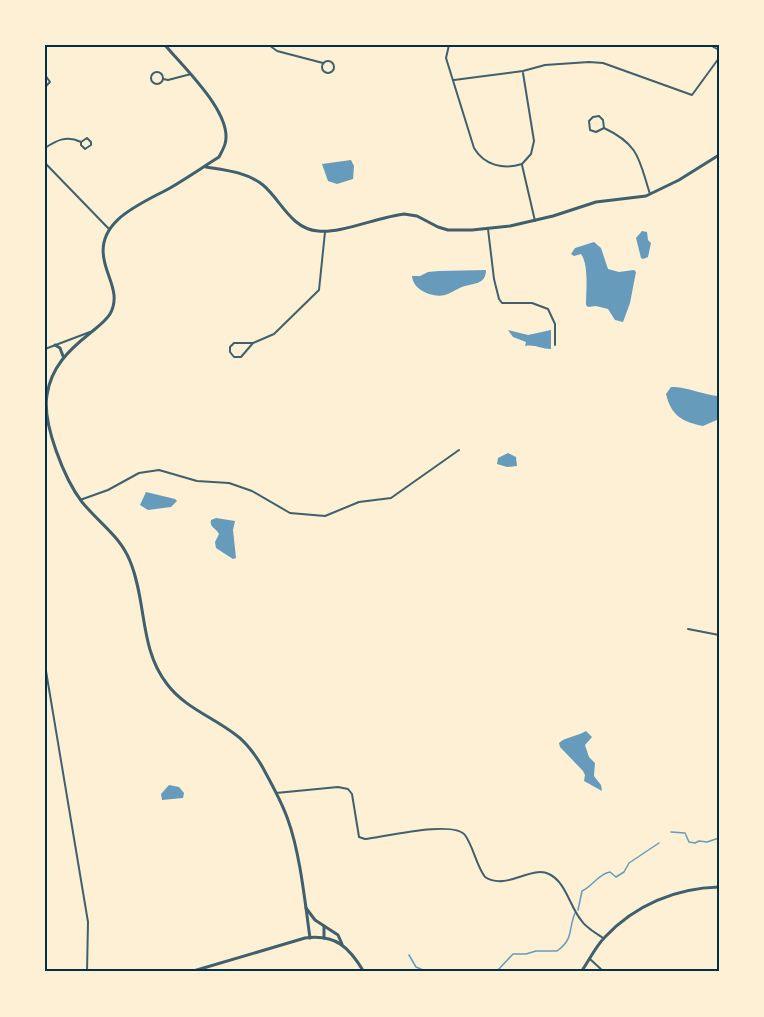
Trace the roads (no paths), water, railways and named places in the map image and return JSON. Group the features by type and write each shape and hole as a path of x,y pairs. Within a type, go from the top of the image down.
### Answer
{"street":[{"path":"165,45 208,94 226,130 226,143 219,157 124,214 109,229 104,241 103,252 114,292 114,305 105,320 63,356 48,387 46,416 57,451 81,500 124,548 139,588 148,649 165,682 186,704 237,735 261,765 276,793 288,820 310,938"},
{"path":"269,45 277,51 323,63 332,62 334,68 328,73 323,71 323,63"},
{"path":"449,45 446,58 474,148 480,159 499,166 513,167 522,164 531,154 534,141 523,71"},
{"path":"710,45 719,50"},
{"path":"454,80 523,71 545,65 590,62 603,63 692,95 719,58"},
{"path":"154,72 158,72 162,74 163,79 156,84 150,77 154,72"},
{"path":"163,79 168,80 191,74"},
{"path":"45,75 50,81 45,87"},
{"path":"599,116 603,120 604,128 596,132 590,130 589,121 599,116"},
{"path":"604,128 617,134 637,152 650,194"},
{"path":"45,148 65,138 81,142"},
{"path":"204,167 238,172 262,184 298,225 308,230 325,232 404,214 417,216 443,229 488,229 535,221 587,204 639,198 679,180 719,155"},
{"path":"45,163 109,229"},
{"path":"522,164 535,221"},
{"path":"488,229 494,279 499,299 502,303 531,303 548,309 555,324 555,345"},
{"path":"253,344 234,343 230,347 230,352 234,357 241,357 253,344 274,334 319,290 325,232"},
{"path":"45,349 91,332"},
{"path":"55,345 60,348 63,356"},
{"path":"81,500 108,490 139,473 159,470 197,481 229,483 252,491 290,513 325,516 355,504 391,498 459,450"},
{"path":"688,629 719,634"},
{"path":"45,665 88,922 87,972"},
{"path":"276,793 338,787 348,789 352,794 359,837 365,839 442,828 461,831 485,877 502,882 538,872 548,873 565,891 580,919 603,938"},
{"path":"581,972 603,938 630,914 659,899 683,891 719,887"},
{"path":"306,907 315,920 338,935 342,944"},
{"path":"324,926 324,938"},
{"path":"190,972 310,938 324,938 342,944 351,952 364,972"},
{"path":"590,959 604,972"}],"water":[{"path":"351,160 354,166 353,179 337,184 328,181 322,164"},
{"path":"642,231 647,232 651,243 648,257 643,259 636,238"},
{"path":"594,242 601,248 608,269 619,272 634,270 636,272 630,303 623,322 615,320 608,309 586,305 587,278 584,259 581,254 574,256 571,254 575,248"},
{"path":"486,270 481,281 440,296 419,289 412,276 439,271"},
{"path":"508,330 528,335 551,330 551,349 525,346 526,342 513,337"},
{"path":"671,387 719,396 719,419 703,426 683,420 674,412 668,401 666,394"},
{"path":"508,453 516,457 517,466 507,467 497,464 498,458"},
{"path":"146,492 177,501 171,507 148,510 140,505"},
{"path":"216,518 235,521 233,530 236,558 233,559 216,548 215,542 219,534 212,526 211,520"},
{"path":"586,731 592,737 585,745 589,757 595,763 594,776 601,785 602,791 584,781 583,771 560,747 559,743 562,741"},
{"path":"169,785 179,787 184,793 183,798 162,800 161,794"}],"waterway":[{"path":"671,832 685,833 689,842 695,843 719,838"},
{"path":"578,910 582,891 606,873 610,872 616,877 624,872 629,863 659,843"},
{"path":"494,972 513,954 557,951 568,938 575,913"},
{"path":"409,955 416,967 428,972"}]}
